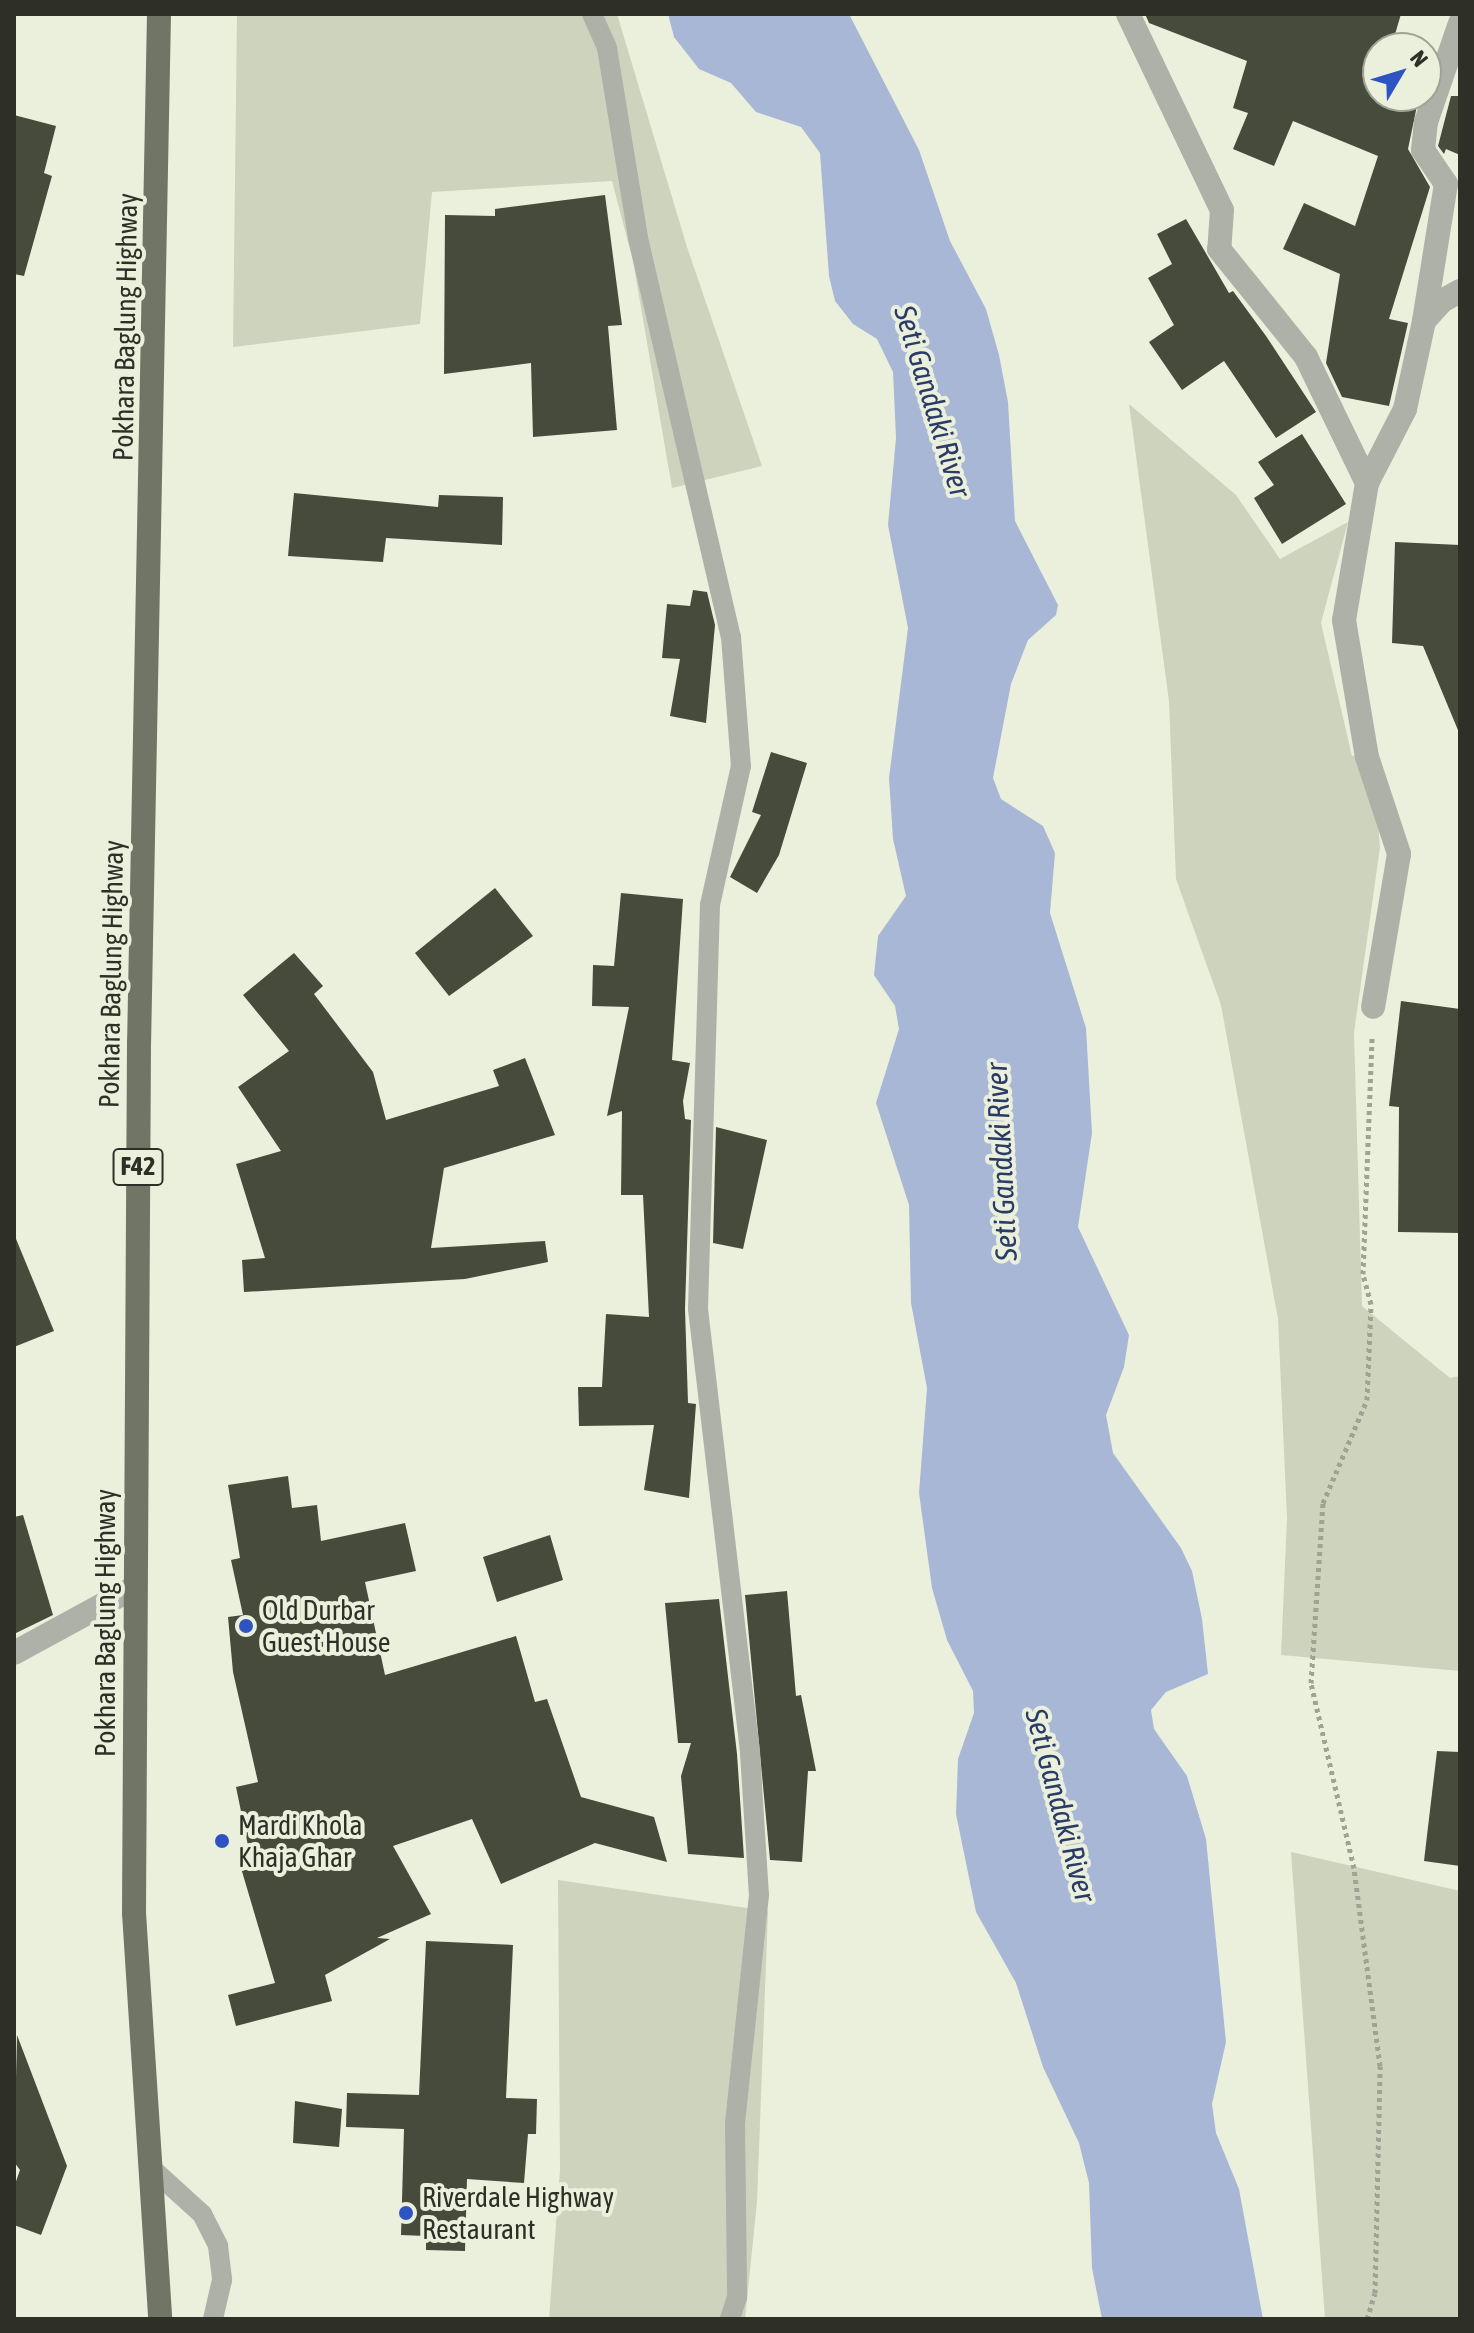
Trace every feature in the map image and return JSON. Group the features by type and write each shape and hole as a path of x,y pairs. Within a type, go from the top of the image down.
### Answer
{"highway":[{"name":"Pokhara Baglung Highway","path":"159,14 139,1043 134,1913 160,2319"}],"street":[{"path":"1128,14 1222,210 1219,249 1306,357 1367,483"},
{"path":"1373,1007 1399,854 1367,757 1344,620 1367,483 1405,409 1424,321 1446,184 1423,150 1426,122 1460,23"},
{"path":"1424,321 1460,291"},
{"path":"14,1653 135,1587"}],"lane":[{"path":"592,14 607,48 638,238 731,637 741,766 710,905 698,1309 750,1753 759,1895 735,2123 737,2297 730,2319"},
{"path":"149,2166 202,2214 218,2246 222,2280 213,2319"}],"path":[{"path":"1367,2319 1375,2293 1380,2066 1354,1868 1311,1683 1323,1503 1367,1400 1371,1304 1363,1274 1373,1007"}],"green space":[{"path":"237,14 617,14 687,247 762,466 672,488 633,261 612,181 432,192 420,324 233,347"},
{"path":"1129,404 1236,495 1280,559 1348,522 1321,623 1352,756 1372,750 1380,847 1354,1033 1362,1306 1450,1378 1460,1376 1460,1671 1281,1655 1287,1518 1278,1319 1221,1005 1176,879 1169,701"},
{"path":"1291,1852 1460,1891 1460,2319 1325,2319"},
{"path":"558,1880 768,1911 757,2202 745,2319 549,2319 560,2170"}],"water":[{"name":"Seti Gandaki River","path":"668,14 849,14 919,150 950,241 986,309 999,355 1008,402 1015,521 1058,605 1056,615 1028,640 1011,684 993,778 1001,799 1043,826 1055,853 1050,913 1086,1028 1092,1133 1078,1227 1129,1335 1124,1367 1106,1415 1113,1453 1181,1548 1192,1571 1202,1619 1208,1674 1166,1692 1151,1710 1154,1729 1187,1776 1206,1839 1226,2042 1212,2104 1216,2133 1239,2189 1263,2319 1102,2319 1092,2268 1089,2183 1079,2143 1043,2067 1016,1983 976,1912 956,1814 958,1759 974,1713 973,1691 947,1640 932,1588 919,1493 927,1388 911,1303 909,1205 876,1103 899,1029 895,1006 874,975 878,936 906,896 893,839 889,778 908,628 888,525 896,438 893,372 877,339 853,324 835,301 829,276 820,153 801,127 756,112 731,83 699,69 674,37"}],"building":[{"path":"1145,14 1401,14 1396,32 1362,32 1362,112 1416,112 1408,149 1430,187 1389,319 1408,323 1389,406 1342,397 1326,363 1340,274 1283,249 1304,203 1355,226 1378,156 1293,121 1274,166 1233,149 1248,113 1233,108 1247,61 1149,23"},
{"path":"1451,96 1460,96 1460,155 1446,149 1444,154 1438,146"},
{"path":"14,115 56,126 44,173 52,176 24,276 14,274"},
{"path":"605,195 622,325 608,326 617,430 533,437 531,363 444,374 445,215 495,216 495,209"},
{"path":"1186,219 1229,293 1233,291 1266,336 1316,412 1276,438 1224,361 1182,390 1149,342 1174,325 1148,278 1172,264 1157,234"},
{"path":"1302,434 1346,504 1282,544 1254,498 1274,485 1258,462"},
{"path":"294,493 438,507 439,495 503,497 502,545 386,538 383,562 288,556"},
{"path":"1395,542 1460,545 1460,735 1423,646 1392,643"},
{"path":"693,590 707,592 715,625 706,723 670,716 680,659 662,658 667,604 690,606"},
{"path":"771,752 807,763 779,855 757,893 730,877 761,815 752,812"},
{"path":"495,888 533,936 449,996 415,953"},
{"path":"621,893 683,899 672,1060 690,1063 683,1101 685,1119 691,1120 685,1309 688,1403 696,1404 689,1498 644,1490 654,1425 579,1426 578,1387 602,1387 606,1314 649,1317 643,1195 621,1195 622,1111 607,1116 629,1007 592,1006 593,965 614,966"},
{"path":"294,953 323,986 314,994 373,1072 386,1120 499,1086 493,1070 525,1058 555,1135 444,1168 431,1248 545,1241 548,1262 465,1279 244,1292 242,1260 265,1258 236,1164 281,1151 238,1087 289,1051 243,995"},
{"path":"1401,1001 1460,1009 1460,1233 1398,1232 1399,1107 1389,1106"},
{"path":"716,1127 767,1140 743,1249 713,1243"},
{"path":"14,1234 54,1331 14,1347"},
{"path":"288,1476 292,1508 317,1505 321,1541 405,1523 416,1571 365,1582 385,1675 516,1636 535,1702 547,1699 581,1797 654,1817 667,1862 595,1843 501,1884 472,1819 393,1846 431,1914 377,1938 390,1939 325,1975 332,2001 236,2026 228,1995 275,1983 241,1868 252,1865 236,1787 258,1782 233,1672 228,1617 243,1615 231,1560 240,1558 228,1485"},
{"path":"23,1515 53,1615 14,1634 14,1517"},
{"path":"550,1535 563,1580 497,1602 483,1557"},
{"path":"787,1591 796,1696 801,1695 816,1771 808,1771 802,1862 770,1860 745,1595"},
{"path":"719,1599 737,1754 744,1858 688,1854 681,1776 691,1743 678,1743 665,1603"},
{"path":"1437,1751 1460,1752 1460,1866 1424,1861"},
{"path":"426,1941 513,1945 506,2098 537,2099 536,2134 528,2134 524,2183 467,2179 465,2251 426,2250 426,2236 401,2235 404,2129 346,2127 347,2093 419,2095"},
{"path":"17,2035 67,2166 41,2235 14,2225 14,2187 20,2170 14,2162"},
{"path":"295,2101 342,2109 339,2147 293,2143"}],"place":[{"name":"Old Durbar Guest House","path":"246,1626"},
{"name":"Mardi Khola Khaja Ghar","path":"222,1841"},
{"name":"Riverdale Highway Restaurant","path":"406,2213"}]}
